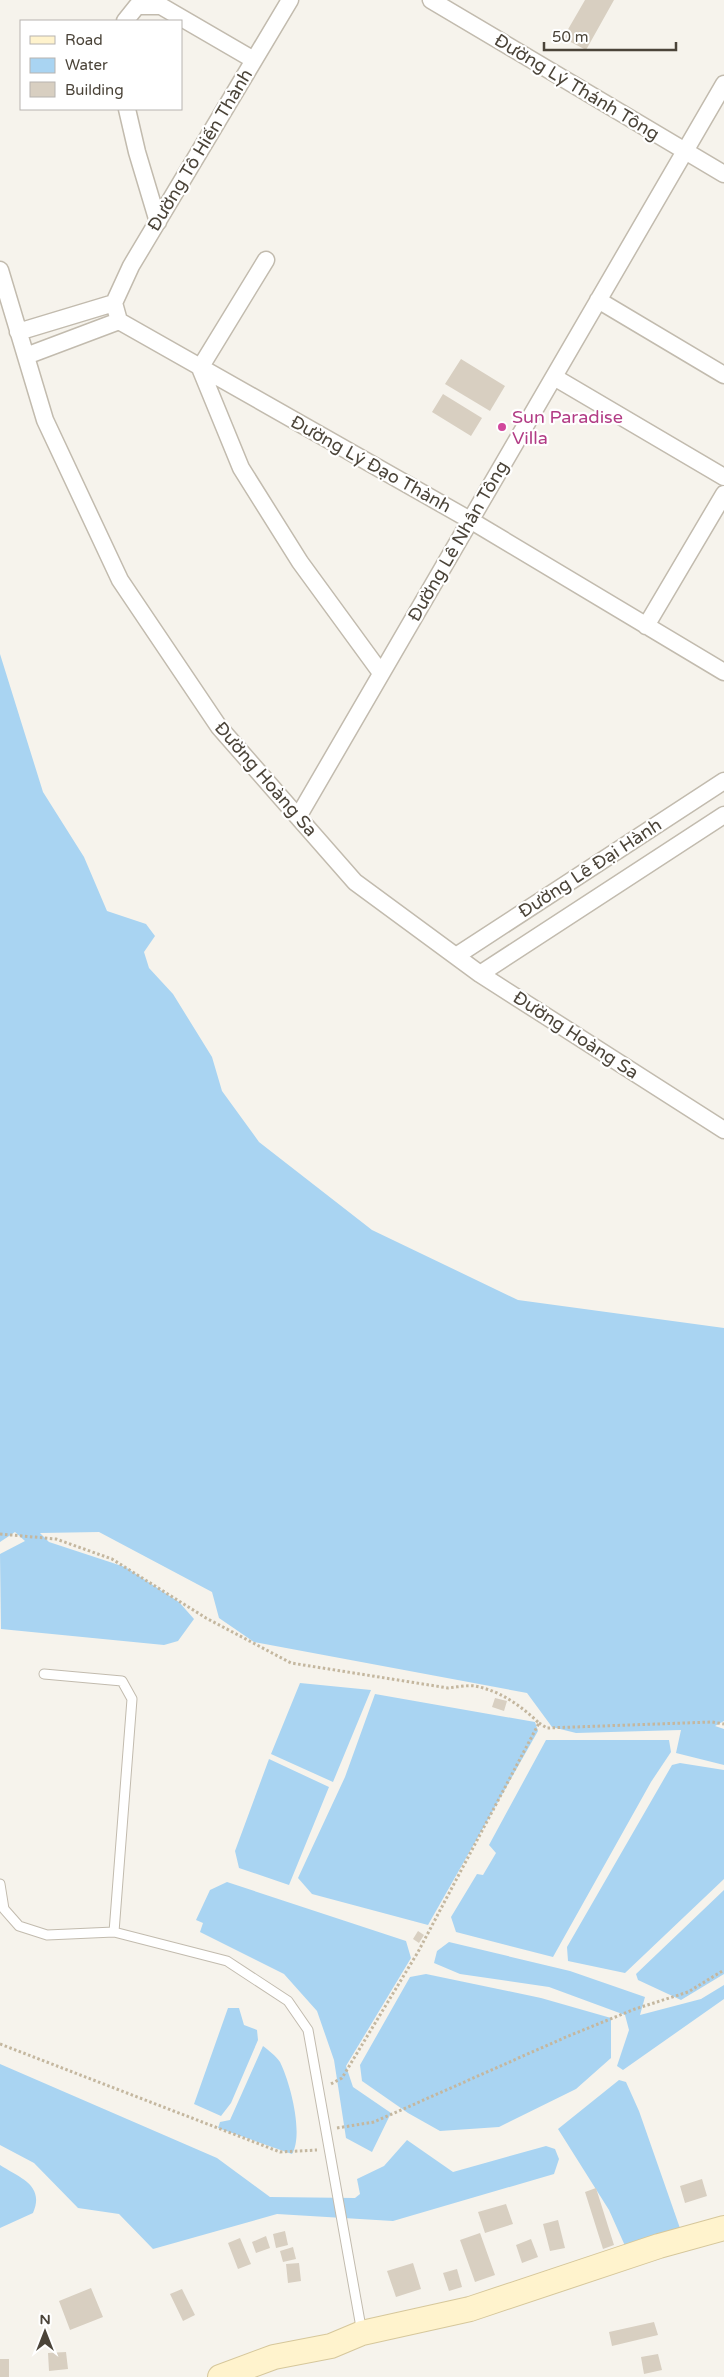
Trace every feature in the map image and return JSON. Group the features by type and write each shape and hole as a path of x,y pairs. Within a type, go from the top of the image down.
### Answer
{"street":[{"name":"Đường Tô Hiến Thành","path":"114,303 132,266 290,0"},
{"name":"Đường Lý Thánh Tông","path":"431,0 724,174"},
{"path":"126,20 137,6 160,6 254,60"},
{"name":"Đường Lê Nhân Tông","path":"298,817 724,84"},
{"path":"127,110 137,152 158,222"},
{"path":"266,260 200,368 241,468 300,562 381,673"},
{"name":"Đường Hoàng Sa","path":"0,270 45,420 120,580 219,727 355,882 480,974 724,1130"},
{"path":"598,300 724,375"},
{"path":"18,332 114,303 119,321 26,356"},
{"name":"Đường Lý Đạo Thành","path":"119,321 470,520 724,672"},
{"path":"554,376 724,477"},
{"path":"646,626 724,494"},
{"name":"Đường Lê Đại Hành","path":"456,956 724,781"},
{"name":"Đường Lê Đại Hành","path":"480,974 724,815"},
{"path":"220,2377 274,2357 331,2346 362,2333 470,2309 659,2246 724,2228"}],"lane":[{"path":"44,1674 122,1681 132,1699 114,1932"},
{"path":"0,1884 4,1909 19,1926 48,1935 114,1932 227,1961 288,2001 308,2030 362,2333"}],"path":[{"path":"0,1534 56,1539 112,1559 206,1618 291,1663 448,1688 474,1686 504,1696 521,1706 546,1728 712,1722 724,1724"},
{"path":"319,2090 342,2078 418,1952 539,1722"},
{"path":"326,2130 374,2122 634,2009 688,1992 724,1970"},
{"path":"0,2044 280,2152 330,2150"}],"water":[{"path":"0,654 43,792 84,857 107,911 146,924 155,936 144,952 149,968 173,994 212,1057 222,1091 259,1142 372,1230 518,1300 724,1328 724,1721 715,1726 724,1729 724,1765 676,1753 681,1730 576,1733 552,1727 527,1693 254,1642 219,1618 212,1592 99,1532 40,1533 49,1542 125,1567 179,1602 194,1619 178,1641 164,1645 1,1629 0,1554 25,1541 15,1532 0,1542"},
{"path":"300,1683 371,1690 333,1782 271,1754"},
{"path":"375,1694 535,1722 538,1731 428,1925 312,1894 298,1878 345,1777"},
{"path":"546,1740 669,1740 671,1752 651,1782 553,1957 456,1932 451,1917 477,1874 483,1875 496,1853 489,1845"},
{"path":"269,1759 329,1787 289,1885 239,1868 235,1851"},
{"path":"680,1763 724,1770 724,1879 625,1973 568,1961 567,1947 672,1765"},
{"path":"227,1882 406,1941 411,1958 346,2066 353,2087 391,2113 372,2152 346,2138 334,2060 317,2011 284,1974 200,1932 203,1923 196,1920 210,1890"},
{"path":"724,1890 724,1974 681,2000 638,1980 636,1974"},
{"path":"449,1942 570,1971 645,1997 640,2015 701,1999 724,1985 724,1999 623,2070 617,2066 629,2030 625,2015 549,1987 460,1974 434,1963 437,1951"},
{"path":"426,1974 541,1998 611,2018 611,2058 576,2089 499,2127 440,2131 408,2113 362,2081 360,2065 410,1977"},
{"path":"228,2008 239,2008 244,2025 257,2030 258,2040 231,2103 221,2116 194,2104"},
{"path":"263,2046 280,2062 288,2082 297,2134 292,2154 218,2128 220,2122 230,2120"},
{"path":"0,2064 217,2158 270,2197 355,2198 360,2194 357,2179 384,2166 407,2140 453,2172 546,2146 555,2149 559,2159 554,2174 393,2221 277,2214 153,2249 119,2214 78,2208 34,2163 0,2145"},
{"path":"619,2080 626,2082 639,2111 682,2234 626,2248 609,2210 558,2129"},
{"path":"0,2165 28,2183 36,2196 36,2203 33,2213 0,2228"}],"building":[{"path":"585,0 614,0 586,50 563,38"},
{"path":"461,359 505,386 490,411 445,384"},
{"path":"443,394 482,418 471,436 432,412"},
{"path":"495,1698 507,1701 504,1711 492,1707"},
{"path":"418,1931 424,1935 419,1943 413,1939"},
{"path":"702,2179 707,2196 685,2203 680,2186"},
{"path":"596,2188 614,2245 603,2249 585,2192"},
{"path":"506,2204 513,2224 485,2233 478,2212"},
{"path":"558,2220 565,2248 550,2251 543,2224"},
{"path":"285,2231 288,2245 276,2248 273,2234"},
{"path":"480,2233 495,2275 475,2282 460,2240"},
{"path":"266,2236 270,2248 256,2253 252,2242"},
{"path":"240,2238 251,2264 238,2269 228,2243"},
{"path":"531,2239 538,2257 522,2263 516,2245"},
{"path":"293,2247 296,2259 283,2262 280,2251"},
{"path":"299,2263 301,2281 288,2283 286,2264"},
{"path":"413,2263 421,2289 396,2297 387,2271"},
{"path":"457,2269 462,2287 449,2291 443,2273"},
{"path":"91,2288 103,2317 70,2330 59,2301"},
{"path":"182,2289 195,2315 183,2321 170,2294"},
{"path":"654,2322 658,2335 612,2346 609,2332"},
{"path":"66,2352 68,2369 49,2371 48,2353"},
{"path":"658,2354 662,2370 644,2374 641,2357"},
{"path":"0,2359 9,2359 9,2377 0,2377"}],"place":[{"name":"Sun Paradise Villa","path":"502,427"}]}
